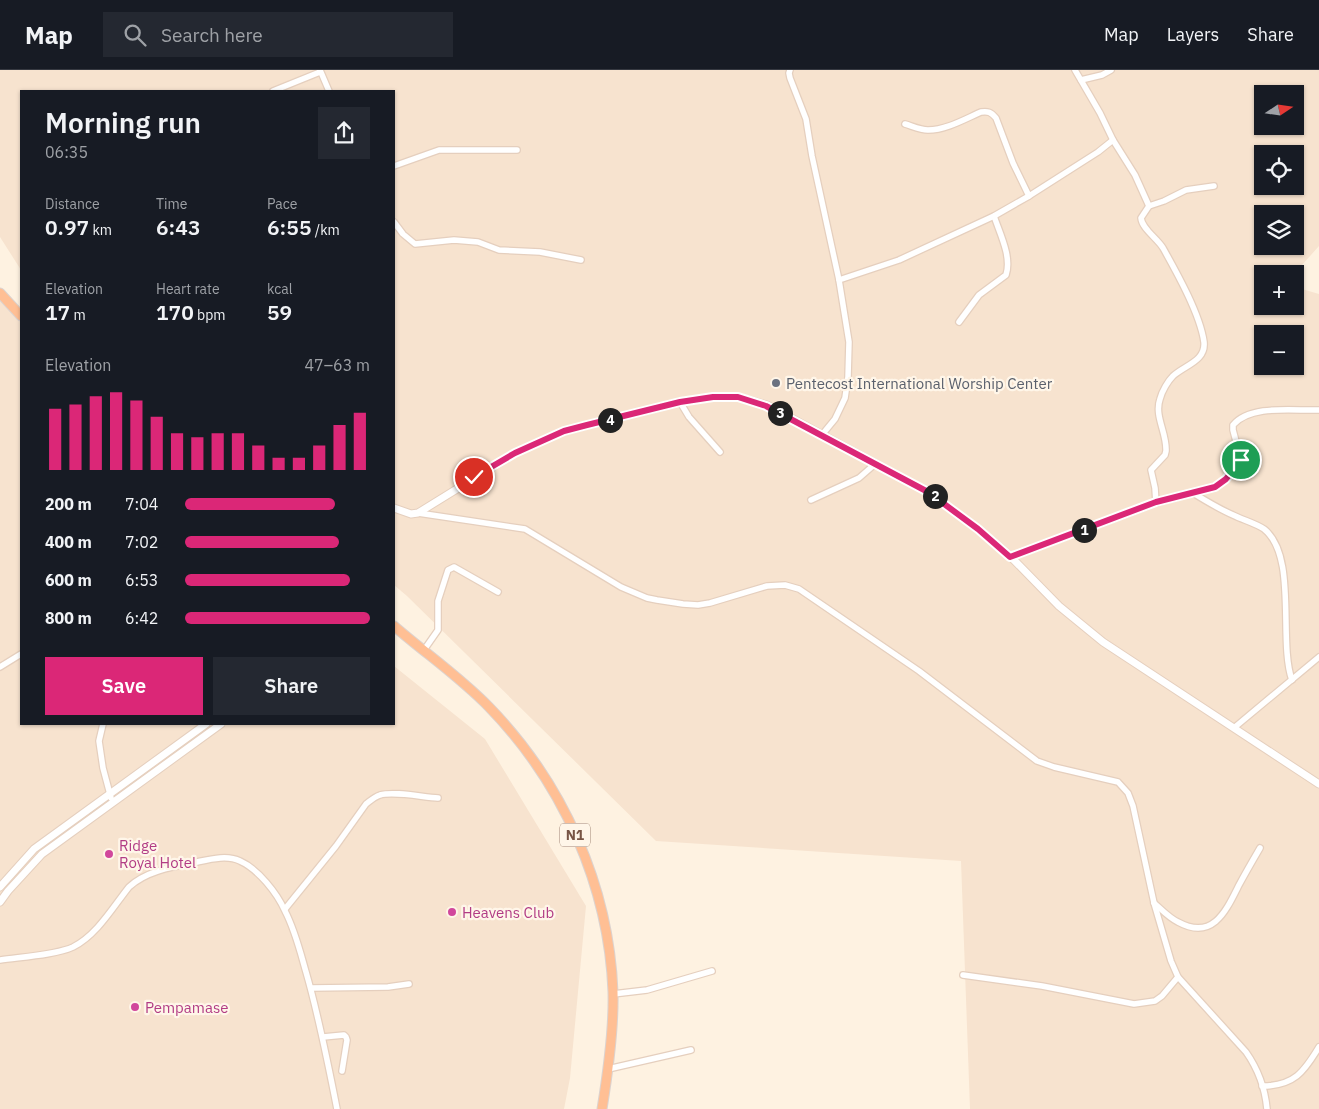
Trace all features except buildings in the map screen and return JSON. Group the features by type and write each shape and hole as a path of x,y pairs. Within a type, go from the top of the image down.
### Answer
{"highway":[{"path":"0,292 20,315"},
{"name":"N1","path":"398,632 424,650 488,706 521,743 544,775 568,818 589,868 608,948 613,994 608,1069 602,1109"}],"street":[{"path":"790,70 790,78 806,119 812,156 840,280 848,342 848,377 845,398 839,413 820,436"},
{"path":"1075,70 1113,140 1135,175 1149,206"},
{"path":"1081,80 1102,76 1111,70"},
{"path":"275,90 320,71 329,90"},
{"path":"905,124 919,129 935,130 981,112 986,111 993,114 1029,196"},
{"path":"840,280 899,260 994,216 1098,152 1113,140"},
{"path":"395,166 439,150 517,150"},
{"path":"1156,502 1151,470 1165,455 1166,451 1158,414 1160,398 1170,379 1202,356 1204,350 1198,318 1161,245 1144,226 1142,222 1143,212 1149,206 1186,190 1214,186"},
{"path":"958,322 979,295 1006,275 1006,254 994,216"},
{"path":"395,223 403,234 415,244 454,240 478,242 499,250 540,252 581,260"},
{"path":"418,513 507,458 543,440 575,428 680,402 713,397 738,397 766,406 942,501 1010,557 1059,606 1103,642 1319,784"},
{"path":"680,402 689,417 720,452"},
{"path":"1010,557 1156,502 1193,493 1222,483 1239,465 1241,456 1233,430 1233,425 1239,418 1263,411 1319,410"},
{"path":"811,500 859,478 875,464"},
{"path":"1193,493 1217,508 1258,526 1271,536 1276,544 1283,573 1287,660 1292,680"},
{"path":"395,508 411,514 418,513 525,529 621,586 647,598 657,600 683,604 710,604 767,586 785,585 799,589 920,671 1037,761 1054,767 1110,779 1123,786 1133,806 1154,903 1170,961 1178,977 1246,1052 1254,1064 1262,1086 1267,1109"},
{"path":"424,650 438,630 438,601 448,570 454,567 498,592"},
{"path":"0,667 20,655"},
{"path":"1234,727 1319,657"},
{"path":"103,725 99,741 109,794 113,802"},
{"path":"0,887 34,849 205,725"},
{"path":"0,902 42,854 220,725"},
{"path":"285,909 336,846 366,804 380,796 389,794 438,798"},
{"path":"1154,903 1176,921 1187,926 1200,928 1210,926 1230,906 1260,848"},
{"path":"0,960 55,952 74,946 94,931 128,887 135,881 158,871 227,857 240,861 262,878 275,893 285,909 293,930 323,1037 337,1109"},
{"path":"613,994 647,990 712,971"},
{"path":"963,975 1042,986 1134,1004 1155,1001 1162,996 1178,977"},
{"path":"310,988 409,984"},
{"path":"323,1037 344,1035 346,1037 342,1071"},
{"path":"1262,1086 1292,1080 1308,1066 1319,1047"},
{"path":"608,1069 691,1050"}],"shaded area":[{"path":"0,70 1319,70 1319,246 1302,265 1254,265 1254,315 1304,315 1304,290 1319,294 1319,1109 970,1109 961,861 656,841 395,586 395,90 20,90 20,268 0,237"},
{"path":"0,288 20,309 20,725 395,725 395,667 485,739 586,906 570,1078 564,1109 0,1109"}],"place":[{"name":"Pentecost International Worship Center","path":"776,383"},
{"name":"Ridge Royal Hotel","path":"109,854"},
{"name":"Heavens Club","path":"452,912"},
{"name":"Pempamase","path":"135,1007"}],"route":[{"path":"474,477 515,453 564,431 680,402 713,397 738,397 766,406 928,492 978,529 1010,557 1156,502 1215,487 1226,479 1239,465 1241,460"}]}
